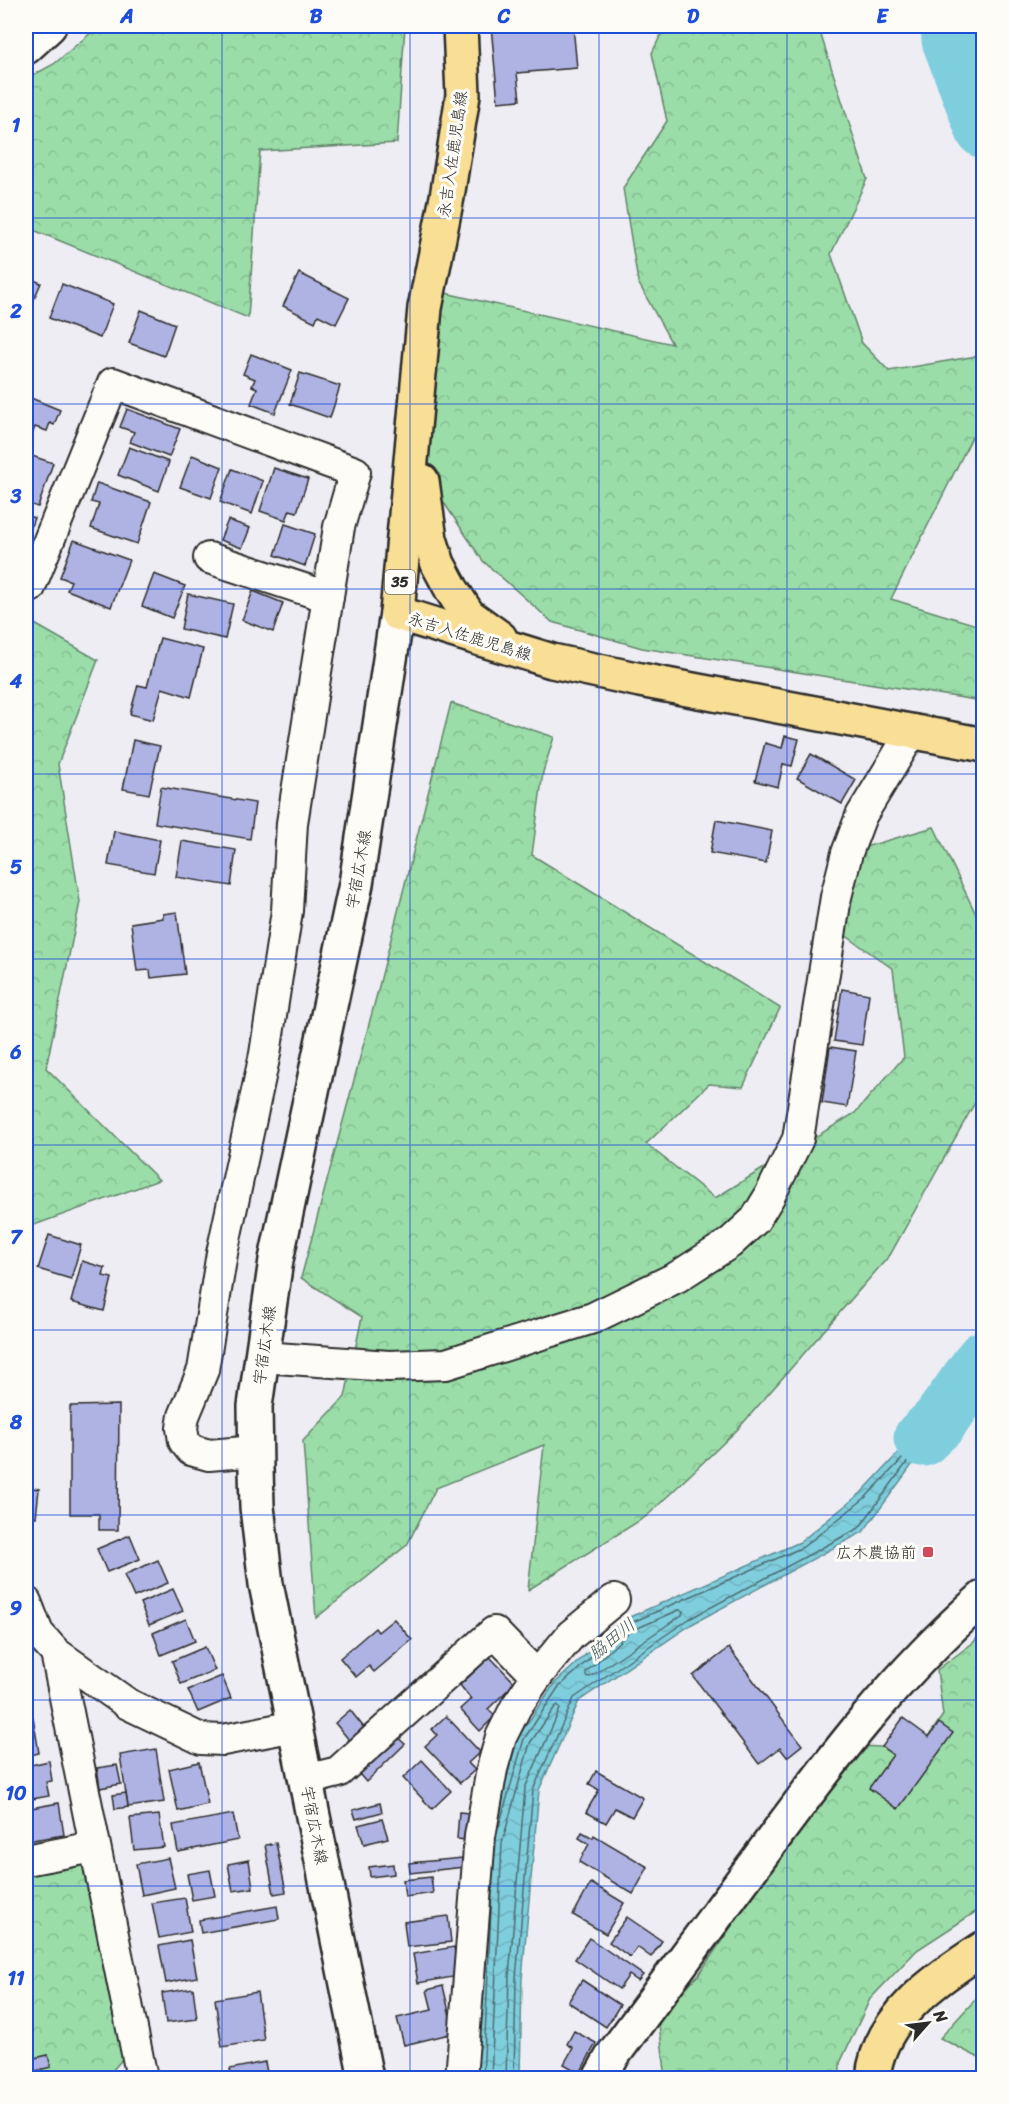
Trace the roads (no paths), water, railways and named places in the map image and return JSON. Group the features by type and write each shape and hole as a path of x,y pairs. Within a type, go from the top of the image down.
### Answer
{"main road":[{"name":"永吉入佐鹿児島線","path":"460,26 463,95 447,197 425,308 398,613 552,661 640,680 984,745"},
{"path":"414,426 430,539 438,564 468,615 516,650"},
{"path":"873,2079 874,2066 884,2038 907,2009 936,1979 984,1948"}],"street":[{"path":"26,47 49,26"},
{"path":"26,586 30,588 113,383 355,472 339,527 292,823 287,911 265,1054 222,1253 203,1370 184,1416 182,1428 184,1442 191,1450 209,1455 256,1451"},
{"path":"209,558 328,597"},
{"name":"宇宿広木線","path":"366,2079 266,1584 257,1507 255,1406 276,1260 356,884 398,613"},
{"path":"262,1357 389,1366 446,1364 593,1318 677,1277 730,1243 755,1220 798,1139 836,897 847,853 861,816 913,730"},
{"path":"610,2071 823,1770 867,1716 949,1628 984,1597"},
{"path":"461,2079 480,1836 492,1769 506,1727 516,1707 537,1676 571,1635 614,1600"},
{"path":"26,1602 38,1633 56,1653 128,1704 201,1739 223,1740 295,1726"},
{"path":"306,1780 338,1772 494,1632 537,1676"},
{"path":"56,1653 142,2079"},
{"path":"26,1860 94,1847"}],"water":[{"path":"983,1363 983,1368 863,1532 692,1624 579,1701 539,1790 522,1978 520,2078 477,2078 489,1841 518,1737 554,1684 623,1620 800,1542 861,1493"}],"waterway":[{"name":"脇田川","path":"949,26 950,40 984,130"},
{"name":"脇田川","path":"922,1438 939,1422 984,1359"}],"place":[{"name":"広木農協前","path":"928,1552"}]}
